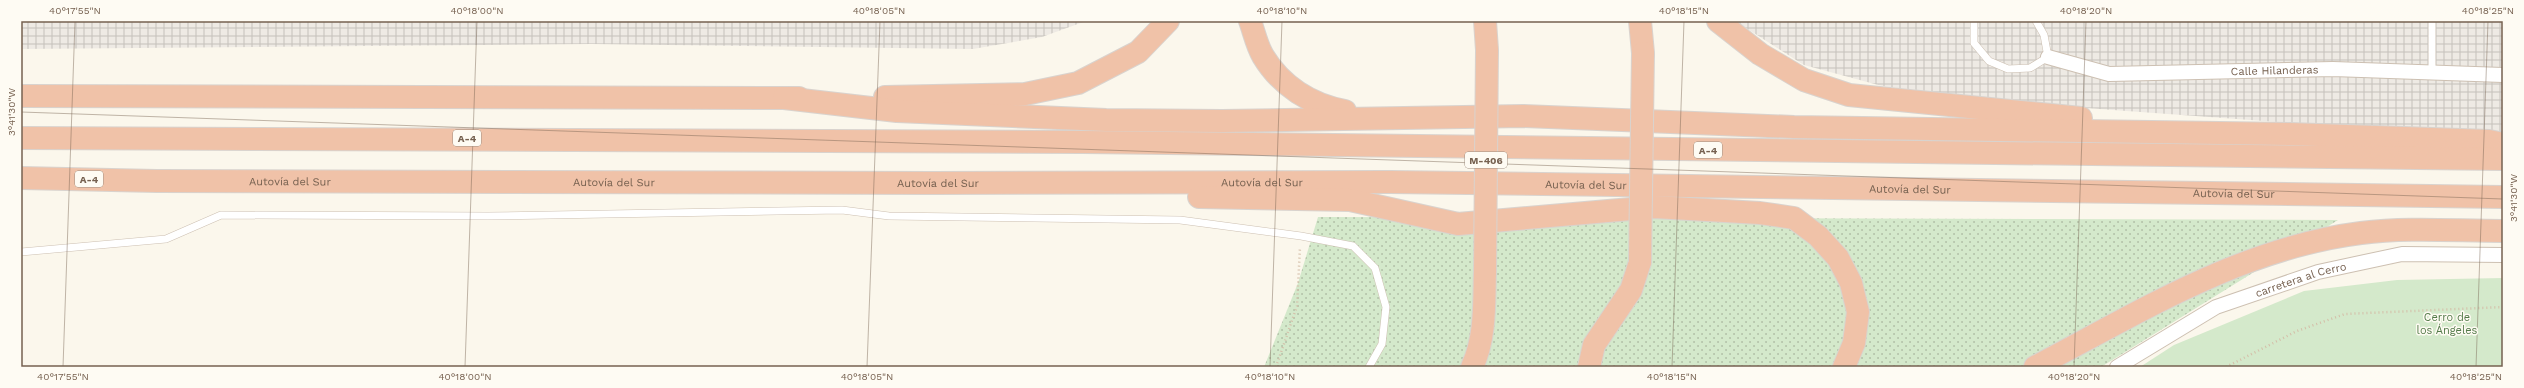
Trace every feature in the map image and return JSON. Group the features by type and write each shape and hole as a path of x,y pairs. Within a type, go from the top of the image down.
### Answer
{"highway":[{"path":"21,96 784,98 1025,94 1078,83 1138,52 1168,21"},
{"path":"1250,21 1262,56 1281,79 1303,97 1327,108 1378,117"},
{"name":"M-406","path":"1472,367 1478,355 1484,311 1486,21"},
{"path":"1590,367 1594,345 1631,290 1640,262 1643,53 1640,21"},
{"path":"1718,21 1760,54 1804,80 1849,95 2031,115 2125,121 2184,133"},
{"path":"784,98 897,111 1106,120 1222,121 1378,117 1438,118 1523,116 1786,127 2290,134 2489,141 2503,144"},
{"name":"A-4","path":"21,138 1083,142 2503,159"},
{"name":"Autovía del Sur","path":"21,178 156,181 932,183 1390,182 2503,197"},
{"path":"21,192 65,191 156,181"},
{"path":"932,183 1050,194 1350,200 1458,224 1654,207 1760,214 1794,218 1818,236 1838,258 1851,283 1858,312 1854,343 1844,367"},
{"path":"2036,367 2202,278 2256,257 2361,233 2411,230 2503,231"}],"street":[{"name":"Calle Hilanderas","path":"2048,57 2109,74 2333,69 2503,75"},
{"name":"carretera al Cerro","path":"2117,367 2216,308 2318,272 2402,254 2503,255"}],"lane":[{"path":"1974,21 1974,42 1989,61 2008,69 2030,68 2048,57 2044,35 2036,21"},
{"path":"2432,21 2432,72"},
{"path":"21,252 166,239 221,215 488,216 842,210 889,216 1180,220 1301,236 1353,246 1375,268 1386,307 1382,344 1369,367"}],"path":[{"path":"1276,367 1297,306 1301,236"},
{"path":"2226,367 2297,331 2345,314 2503,308"}],"shaded area":[{"path":"21,21 1086,21 1042,37 973,49 591,44 21,49"},
{"path":"1735,21 2503,21 2503,134 2389,130 2058,106 1882,86 1804,65"}],"green space":[{"path":"1318,217 2338,220 2101,367 1264,367 1298,283"},
{"name":"Cerro de los Ángeles","path":"2503,278 2503,367 2140,367 2174,345 2304,291 2397,280"}]}
